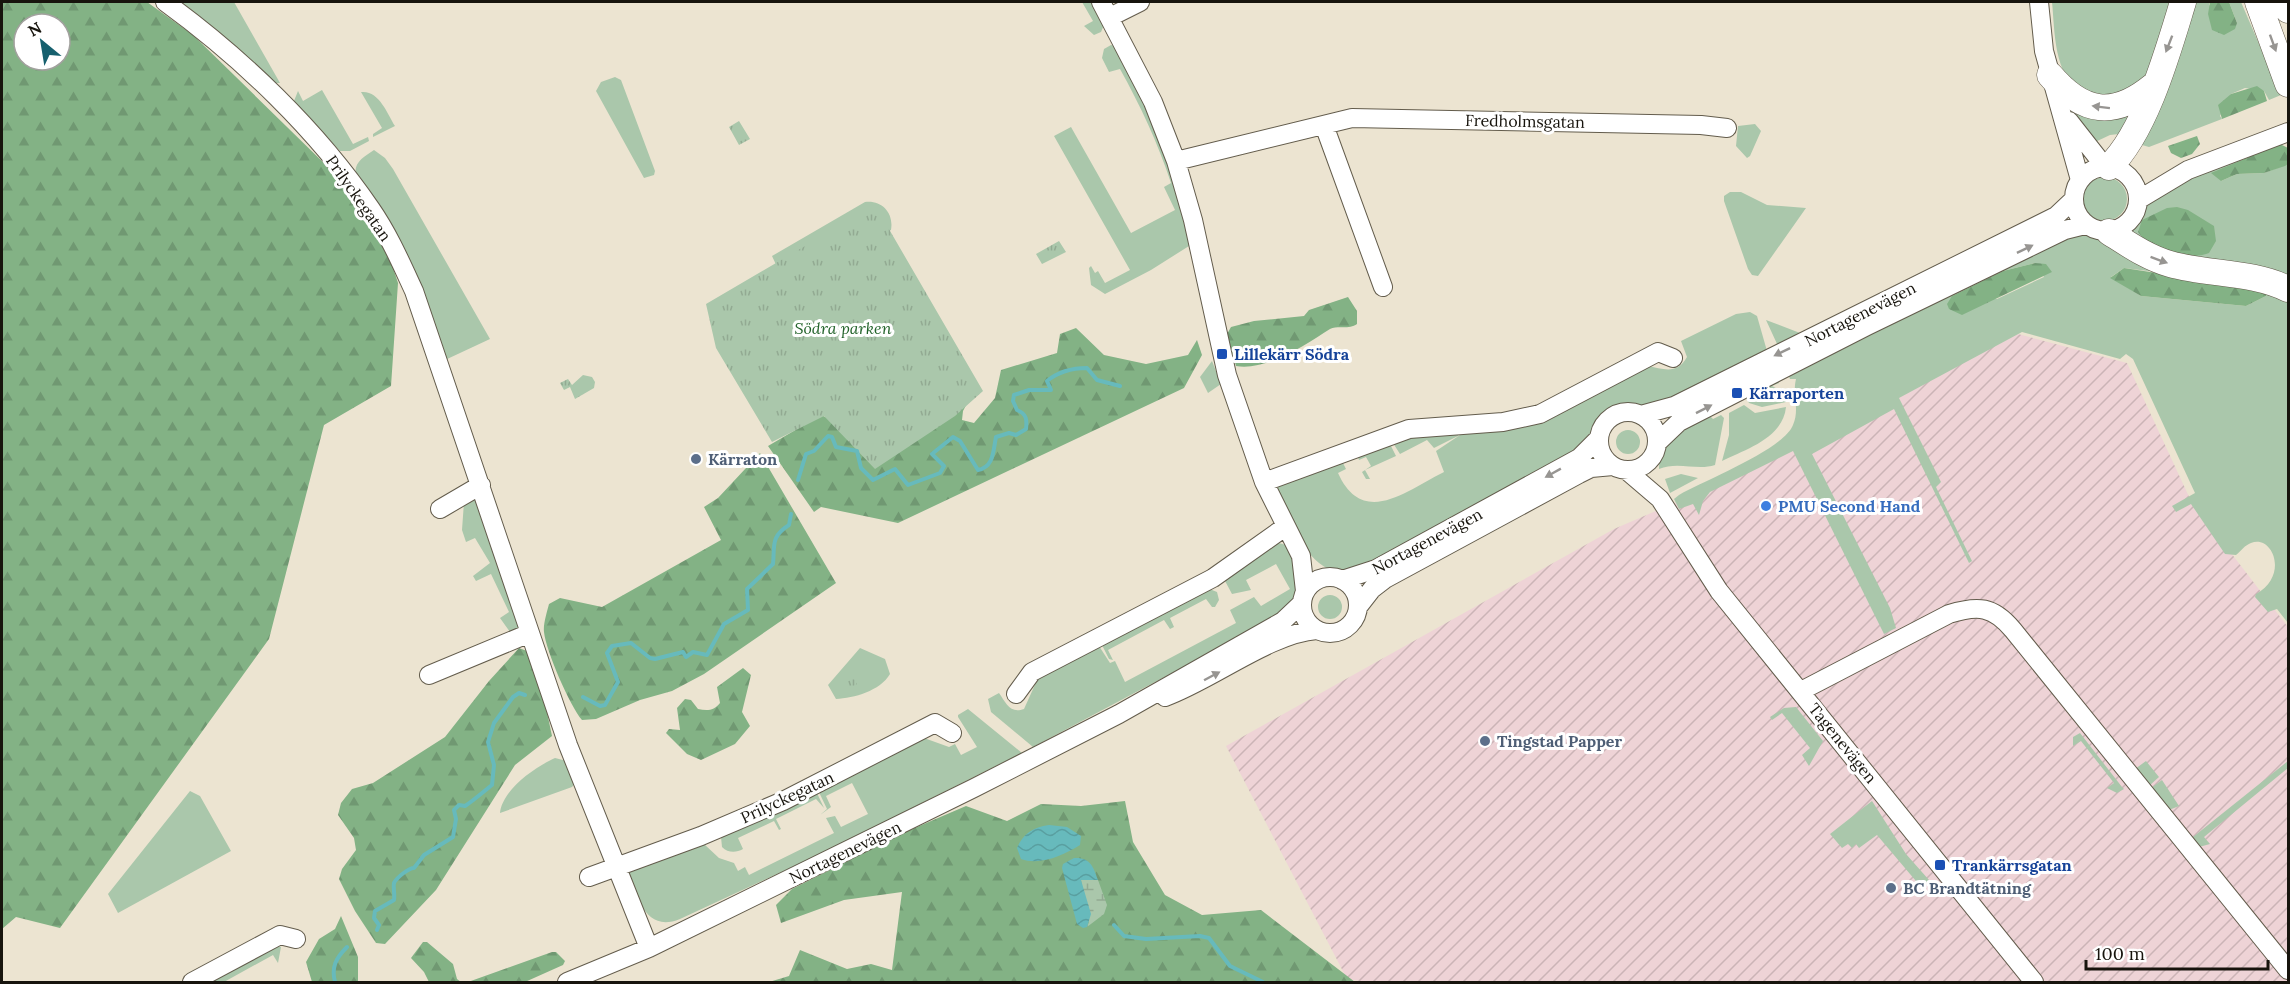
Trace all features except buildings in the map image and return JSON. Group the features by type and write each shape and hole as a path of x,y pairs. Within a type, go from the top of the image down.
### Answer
{"highway":[{"path":"2114,170 2128,145 2153,86 2183,2"},
{"path":"2258,2 2289,84"},
{"path":"2285,2 2289,10"},
{"path":"2050,75 2070,96 2097,107 2111,108 2126,104 2153,86"},
{"path":"2097,228 2150,257 2171,265 2255,278 2289,289"}],"street":[{"name":"Prilyckegatan","path":"165,2 214,39 320,143 372,210 395,250 414,291 568,744 649,948"},
{"path":"1140,2 1105,9 1153,102 1176,161 1199,244 1227,375 1264,482 1301,556 1313,568 1336,578 1354,591 1358,608"},
{"path":"2039,2 2050,75 2079,180 2073,200 2076,214 2097,228"},
{"path":"2059,105 2090,151 2134,184 2138,200 2188,170 2284,133"},
{"name":"Fredholmsgatan","path":"1176,161 1352,118 1701,125 1727,128"},
{"path":"1324,125 1383,287"},
{"path":"2079,180 2091,171 2188,170"},
{"name":"Nortagenevägen","path":"567,982 649,948 1119,714 1283,621 1316,581 1376,569 1579,458 1599,438 1602,429 1614,416 1632,413 1641,415 1674,406 2046,221 2063,211 2073,200"},
{"name":"Nortagenevägen","path":"1119,714 1206,680 1288,635 1317,630 1325,633 1344,630 1351,624 1358,608 1372,589 1385,579 1591,468 1642,467 1679,422 1787,366 2044,240 2097,228 2122,228 2132,219 2138,200"},
{"path":"1264,482 1409,429 1503,422 1540,414 1658,352 1673,358"},
{"path":"1641,415 1653,427 1655,449"},
{"path":"1599,438 1602,454 1619,468"},
{"name":"Tagenevägen","path":"1655,449 1660,499"},
{"name":"Tagenevägen","path":"1619,468 1660,499 1719,591 2034,982"},
{"path":"441,509 481,485"},
{"path":"1016,694 1032,672 1213,579 1285,527"},
{"path":"1301,556 1305,619 1317,630"},
{"path":"1801,691 1949,614 1964,609 1992,611 2003,618 2013,630 2289,970"},
{"path":"429,675 530,633"},
{"name":"Prilyckegatan","path":"589,877 705,834 783,801 935,723 952,733"},
{"path":"192,982 280,935 296,939"}],"shaded area":[{"path":"2018,334 2127,363 2191,501 2288,627 2288,982 1367,982 1347,979 1226,746 1614,529 1686,498"}],"green space":[{"path":"2,2 147,2 193,35 330,169 379,225 398,283 391,386 324,425 269,639 60,928 16,917 2,929"},
{"path":"179,2 234,2 280,83 274,83"},
{"path":"1082,2 1091,2 1104,25 1101,32 1094,35 1084,26 1093,21"},
{"path":"2052,2 2173,2 2145,80 2105,100 2085,94 2073,85 2066,76 2057,52"},
{"path":"2191,2 2210,2 2209,5 2237,23 2229,2 2241,2 2281,95 2269,100 2264,91 2245,88 2231,94 2220,116 2222,119 2149,147 2135,143"},
{"path":"2210,2 2229,2 2237,23 2235,29 2224,35 2212,30 2208,14"},
{"path":"1111,45 1115,46 1127,69 1161,143 1179,194 1189,246 1151,270 1105,294 1091,285 1089,268 1091,266 1095,273 1098,271 1105,283 1130,270 1054,136 1071,127 1131,233 1175,210 1164,187 1171,183 1141,110 1120,69 1109,72 1102,58 1104,49"},
{"path":"615,77 621,80 655,171 654,175 644,178 596,91 601,82"},
{"path":"2257,86 2264,91 2267,101 2222,119 2218,105 2231,94"},
{"path":"322,90 353,144 368,137 369,141 350,151 340,151 297,107 294,101 298,91 303,101"},
{"path":"361,92 367,92 378,98 395,126 373,137 373,134 382,128"},
{"path":"2066,102 2138,107 2119,134 2110,135 2093,143 2071,115"},
{"path":"739,121 750,139 739,145 729,127"},
{"path":"1755,124 1761,131 1747,158 1736,146 1738,126"},
{"path":"2197,136 2200,144 2192,154 2181,158 2171,153 2168,146"},
{"path":"2280,144 2288,148 2288,164 2285,166 2264,173 2237,174 2221,181 2211,173"},
{"path":"374,150 385,158 393,169 490,339 445,360 356,176 358,163"},
{"path":"2244,157 2221,181 2237,174 2264,173 2288,164 2288,280 2182,261 2128,229 2146,206 2185,179"},
{"path":"2105,177 2120,184 2127,199 2120,214 2105,221 2090,214 2083,199 2090,184"},
{"path":"1730,192 1741,192 1767,205 1806,208 1758,276 1752,275 1748,269 1724,201 1724,196"},
{"path":"865,202 877,203 889,213 891,230 786,286 772,256"},
{"name":"Södra parken","path":"875,205 983,391 955,416 875,469 824,416 772,442 716,348 706,304"},
{"path":"2177,207 2188,210 2214,226 2216,241 2209,253 2200,256 2171,254 2152,245 2138,232 2142,220 2167,208"},
{"path":"2072,234 2098,236 2188,276 2124,268 2111,277 2141,296 2246,306 2266,296 2268,290 2288,299 2288,623 2277,609 2268,612 2255,597 2273,577 2275,567 2271,550 2259,542 2251,543 2236,555 2225,554 2191,504 2176,512 2172,506 2195,493 2133,359 2126,354 2120,359 2022,332 1899,398 1941,482 1936,487 1972,561 1969,563 1894,409 1812,454 1890,608 1896,628 1884,634 1793,451 1710,492 1703,501 1699,515 1693,504 1679,509 1674,499 1742,464 1786,435 1793,425 1796,413 1796,379 1790,379 1788,374","holes":["2035,263 2044,277 1997,299 1952,296 2003,271"]},
{"path":"1059,241 1066,252 1042,264 1036,254"},
{"path":"2035,263 2046,264 2052,272 1962,315 1949,309 1947,304 1952,296 2003,271"},
{"path":"2124,268 2268,290 2266,296 2246,306 2141,296 2110,278"},
{"path":"1348,297 1357,311 1357,324 1351,327 1330,329 1273,361 1248,367 1236,366 1227,334 1231,327 1254,321 1304,316 1309,310"},
{"path":"1750,312 1757,316 1767,351 1663,406 1624,408 1612,411 1602,419 1581,448 1346,575 1332,571 1319,563 1309,553 1294,529 1277,488 1280,485 1343,463 1346,469 1338,473 1348,490 1360,499 1373,502 1400,495 1444,472 1436,451 1463,433 1647,366 1674,369 1687,357 1681,341 1736,314"},
{"path":"1766,320 1800,333 1778,346"},
{"path":"1076,328 1104,355 1146,364 1188,355 1197,340 1202,355 1184,388 898,523 821,507 814,512 768,446 821,415 832,420 975,388 963,411 962,420 974,423 995,398 1001,370 1057,353 1060,334"},
{"path":"1212,361 1221,384 1208,393 1200,377"},
{"path":"583,375 592,377 595,382 594,388 575,399 570,387 564,390 560,383 568,379 572,385"},
{"path":"1778,380 1779,383 1772,386 1783,392 1786,402 1762,407 1749,403 1745,396"},
{"path":"1744,405 1755,413 1786,407 1783,418 1771,435 1722,461 1729,435 1729,413"},
{"path":"1709,415 1713,419 1721,415 1724,418 1715,465 1708,467 1673,466 1659,469 1663,449 1668,442"},
{"path":"1623,430 1633,430 1640,437 1640,447 1633,454 1623,454 1616,447 1616,437"},
{"path":"1460,432 1458,436 1434,448 1427,440 1400,454 1393,443 1410,437"},
{"path":"1390,444 1396,456 1365,470 1371,466 1366,457 1359,460 1358,457"},
{"path":"760,453 836,583 704,674 672,691 640,700 596,719 582,720 565,691 546,641 544,625 549,604 560,598 602,607 721,540 704,507 718,498"},
{"path":"1365,470 1370,479 1366,479 1362,472"},
{"path":"1681,474 1698,478 1670,493 1665,479"},
{"path":"476,497 520,629 510,632 500,618 509,612 491,574 476,581 473,576 490,563 475,538 466,542 462,530 464,502"},
{"path":"1275,542 1286,545 1294,560 1299,584 1292,609 1033,747 991,712 988,699 999,693 1012,709 1024,709 1038,678 1099,646 1110,663 1115,661 1125,682 1236,623 1230,610 1254,597 1261,606 1290,589 1276,564 1246,580 1251,590 1232,594 1224,579"},
{"path":"1207,588 1217,592 1219,600 1215,607 1212,607 1206,599 1170,618 1174,627 1170,629 1164,620 1108,650 1113,660 1109,659 1102,645"},
{"path":"1325,595 1335,595 1342,602 1342,612 1335,619 1325,619 1318,612 1318,602"},
{"path":"519,648 527,651 544,698 552,736 515,765 436,890 385,944 376,943 355,911 339,879 342,869 356,850 354,838 338,815 341,803 352,789 373,783 445,737 489,681"},
{"path":"860,648 885,659 890,674 886,680 873,689 851,697 836,699 828,685"},
{"path":"743,668 751,675 742,712 750,726 735,744 701,760 687,754 666,733 669,729 680,730 677,708 685,699 691,700 698,709 715,708 720,703 717,687"},
{"path":"851,673 857,684 839,696 833,685"},
{"path":"1796,707 1823,741 1809,766 1802,755 1810,748 1782,713 1772,720 1770,717 1784,708"},
{"path":"968,709 1022,753 816,856 680,919 668,922 658,921 644,910 639,902 627,872 704,844 719,858 734,863 738,871 745,867 749,875 834,833 826,818 835,816 841,827 868,814 852,783 826,796 831,807 820,815 827,809 818,790 924,738 949,747 955,744 961,755 977,747 958,717"},
{"path":"2080,733 2124,789 2117,793 2107,788 2114,783 2081,741 2073,746 2073,737"},
{"path":"555,758 567,761 575,783 572,787 500,813 507,796 521,780"},
{"path":"2146,761 2159,777 2149,786 2135,769"},
{"path":"2288,761 2288,768 2204,837 2210,844 2199,847 2193,837"},
{"path":"2162,780 2179,806 2169,810 2151,788"},
{"path":"190,791 200,796 231,851 118,913 108,894"},
{"path":"816,791 824,808 816,799 776,819 781,829 779,830 774,821 738,838 743,849 732,852 722,847 721,837"},
{"path":"1125,801 1133,842 1165,895 1202,915 1261,910 1355,982 769,982 789,976 800,950 847,969 871,964 892,970 902,892 844,900 781,923 776,905 792,889 903,833 966,806 1007,821 1041,804 1081,806"},
{"path":"1872,801 1906,854 1929,880 1921,887 1877,835 1859,848 1856,844 1852,848 1848,844 1842,848 1830,834"},
{"path":"1085,878 1098,880 1107,905 1104,914 1087,927 1089,922 1081,880"},
{"path":"341,916 358,957 358,982 312,982 306,962 319,939 335,929"},
{"path":"423,942 427,942 453,964 457,979 461,982 429,982 424,972 411,958"},
{"path":"277,946 281,947 278,963 273,955 224,982 206,982"},
{"path":"556,952 565,961 563,965 525,982 468,982"}],"water":[{"path":"1049,825 1067,827 1081,836 1080,845 1059,856 1044,860 1021,859 1017,848 1022,839 1033,829"},
{"path":"1074,858 1084,859 1090,863 1098,880 1081,880 1091,914 1087,927 1083,928 1077,924 1062,868 1063,864"}],"waterway":[{"path":"798,480 806,454 814,451 828,436 832,437 836,447 857,451 861,468 873,480 895,469 908,485 940,473 944,466 932,454 953,437 960,441 978,470 990,462 996,437 1009,433 1016,435 1026,429 1026,418 1017,410 1013,401 1014,395 1029,390 1051,390 1047,381 1051,378 1066,371 1082,368 1087,368 1097,380 1120,386"},
{"path":"583,697 600,706 605,705 618,682 607,653 612,646 631,643 650,658 655,659 683,652 686,657 693,652 707,655 724,624 748,610 747,589 773,564 776,538 789,525 791,514"},
{"path":"377,930 379,925 374,918 375,911 394,900 394,883 406,871 414,868 424,855 453,837 456,819 454,810 459,805 465,806 492,785 494,765 488,742 494,723 513,697 519,693 525,695"},
{"path":"1114,925 1124,936 1146,939 1200,936 1209,938 1230,966 1263,982"},
{"path":"335,982 335,963 347,947"}],"place":[{"name":"Lillekärr Södra","path":"1222,354"},
{"name":"Kärraporten","path":"1737,393"},
{"name":"Kärraton","path":"696,459"},
{"name":"PMU Second Hand","path":"1766,506"},
{"name":"Tingstad Papper","path":"1485,741"},
{"name":"Trankärrsgatan","path":"1940,865"},
{"name":"BC Brandtätning","path":"1891,888"}]}
